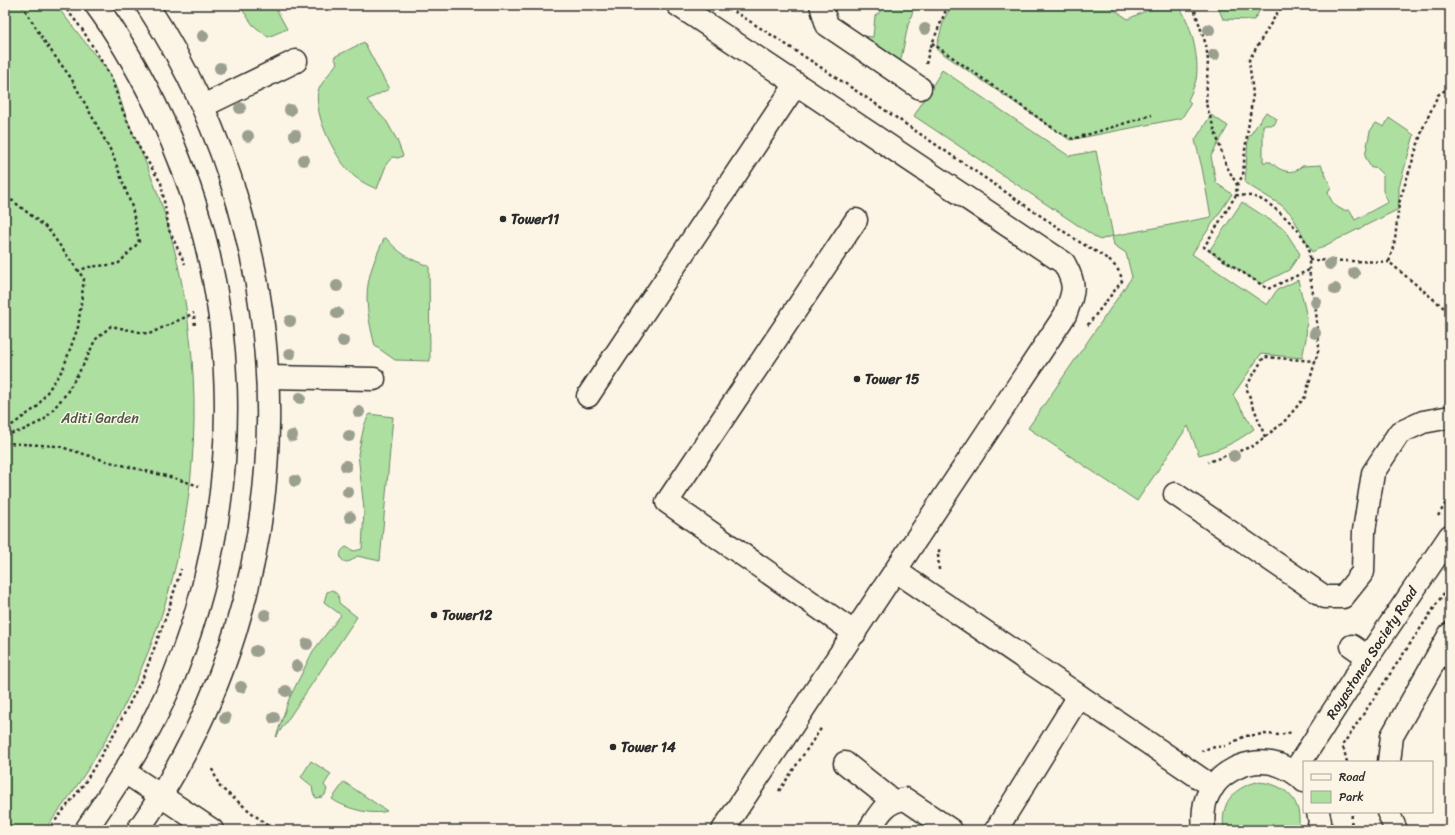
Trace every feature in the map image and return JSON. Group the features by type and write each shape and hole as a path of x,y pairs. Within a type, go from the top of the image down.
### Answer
{"street":[{"path":"95,827 155,718 173,678 188,637 212,553 222,487 226,422 226,378 216,291 207,248 195,206 181,164 145,84 123,46 96,5"},
{"path":"138,830 160,796 193,737 212,695 229,651 253,562 262,516 269,423 268,377 260,300 248,239 236,194 204,106 183,64 147,5"},
{"path":"678,5 706,13 796,84 1064,263 1071,277 1073,293 1065,315 723,830"},
{"path":"821,5 827,25 920,88"},
{"path":"204,106 296,61"},
{"path":"588,396 796,84"},
{"path":"854,633 667,502 856,220"},
{"path":"268,377 374,379"},
{"path":"1176,494 1325,597 1343,597 1363,572 1364,531 1373,473 1399,433 1423,422 1450,417"},
{"name":"Royastonea Society Road","path":"1307,761 1360,652 1450,536"},
{"path":"896,571 1213,787"},
{"path":"1389,761 1392,736 1450,634"},
{"path":"996,830 1079,696"},
{"path":"1204,830 1203,818 1206,802 1213,787 1224,775 1238,766 1254,762 1271,762 1299,777"},
{"path":"845,763 893,801"},
{"path":"125,772 212,830"},
{"path":"869,830 881,812 893,801 905,799 951,830"},
{"path":"1318,813 1320,822 1318,830"},
{"path":"1388,813 1396,830"}],"path":[{"path":"22,5 46,44 71,78 112,153 132,207 139,242 118,264 88,267 78,271"},
{"path":"63,5 82,29 110,75 124,114 140,149 161,183 169,230 187,270"},
{"path":"724,5 1071,237 1111,262 1121,274 1122,281 1084,329"},
{"path":"920,88 929,51 948,5"},
{"path":"1125,5 1130,8 1136,5"},
{"path":"1193,5 1206,45 1208,60 1206,104 1226,165 1237,185"},
{"path":"1282,5 1249,60 1253,94 1243,175 1237,185 1236,195 1204,247 1268,289 1309,270"},
{"path":"932,43 1057,131 1073,139 1152,115"},
{"path":"1389,262 1395,240 1399,203 1423,128 1438,95 1450,87"},
{"path":"1208,462 1254,446 1283,423 1305,397 1319,348 1316,311 1309,270 1307,245 1295,226 1269,204 1256,197 1236,195"},
{"path":"5,199 13,201 48,229 84,279 78,327 63,369 37,408 5,430"},
{"path":"1309,260 1389,262 1450,313"},
{"path":"193,306 195,328"},
{"path":"5,435 21,431 44,420 66,394 85,362 95,340 111,326 149,334 194,313"},
{"path":"1265,437 1246,387 1264,357 1315,361"},
{"path":"5,443 58,446 106,461 174,478 198,486 222,487"},
{"path":"197,493 199,479"},
{"path":"941,543 938,554 938,570 943,574"},
{"path":"48,830 84,784 115,732 142,680 168,611 183,562"},
{"path":"1347,761 1342,746 1450,584"},
{"path":"775,798 822,726"},
{"path":"1197,747 1203,751 1209,748 1224,746 1245,736 1264,734 1280,735 1295,732"},
{"path":"212,769 220,786 273,830"},
{"path":"1351,830 1352,813"}],"green space":[{"name":"Aditi Garden","path":"5,5 56,5 111,76 154,183 166,218 185,299 193,380 192,460 182,539 161,616 131,691 92,762 44,830 5,830"},
{"path":"239,5 274,5 287,29 268,37 253,25"},
{"path":"883,5 915,5 908,25 900,64 863,36 873,37 875,16 879,13"},
{"path":"952,5 1107,5 1128,19 1159,5 1178,5 1187,21 1197,62 1196,80 1188,100 1191,103 1182,118 1070,140 936,49 944,19"},
{"path":"1217,5 1263,5 1254,20 1223,19"},
{"path":"364,42 389,89 367,100 387,122 397,140 403,156 398,158 393,157 387,163 377,189 355,177 341,161 328,138 319,113 317,101 319,89 337,63 334,57"},
{"path":"942,70 1069,156 1096,151 1113,236 1211,217 1195,140 1211,115 1228,126 1211,156 1216,183 1232,194 1192,254 1267,305 1277,290 1298,280 1307,317 1306,339 1302,358 1261,354 1233,395 1254,429 1228,445 1199,455 1188,426 1137,501 1028,428 1132,277 1126,253 1114,245 1112,236 1100,240 914,116"},
{"path":"1266,112 1277,119 1274,125 1263,125 1263,162 1271,162 1278,168 1290,172 1302,166 1321,165 1331,187 1328,192 1331,200 1342,210 1350,210 1355,220 1388,202 1383,191 1383,175 1375,167 1371,168 1365,156 1370,131 1376,123 1384,127 1389,118 1414,135 1399,187 1399,209 1312,252 1291,214 1281,205 1245,183 1248,138"},
{"path":"1242,202 1284,229 1300,254 1289,270 1261,284 1209,251"},
{"path":"385,237 404,255 429,266 430,361 395,360 375,346 368,315 367,289 378,251"},
{"path":"369,414 393,417 380,561 357,556 348,562 342,559 342,550 346,547 354,551 362,549 364,510 358,454 364,426"},
{"path":"332,590 338,595 339,603 357,617 276,737 289,699 313,651 341,615 324,602 327,592"},
{"path":"311,761 331,774 324,785 327,789 325,795 322,797 316,798 313,793 312,786 301,777"},
{"path":"344,782 387,811 366,812 351,808 332,799"},
{"path":"1257,782 1276,786 1284,790 1290,796 1295,802 1298,810 1298,830 1224,830 1224,812 1230,798 1241,788"}],"place":[{"name":"Tower11","path":"503,219"},
{"name":"Tower 15","path":"857,379"},
{"name":"Tower12","path":"434,615"},
{"name":"Tower 14","path":"613,747"}]}
